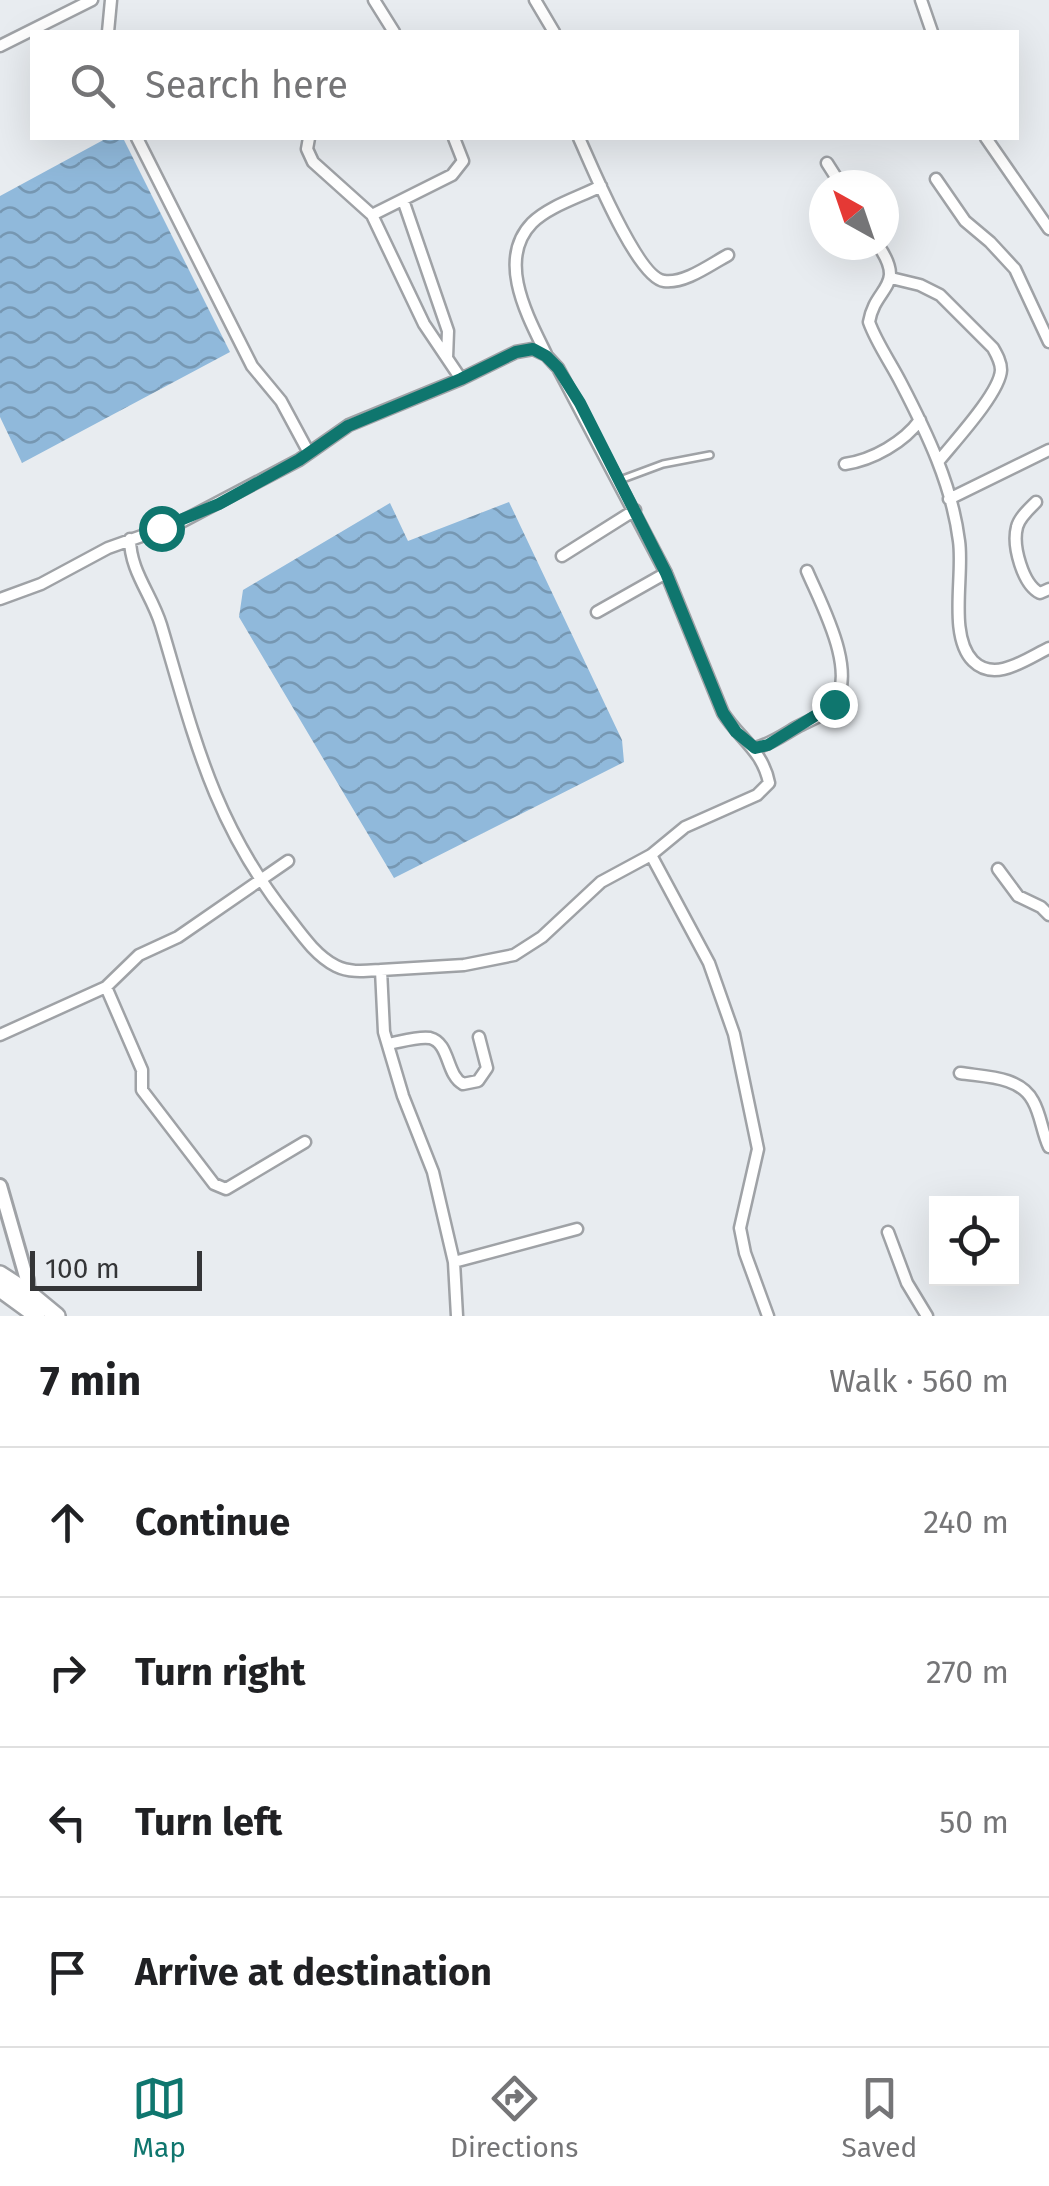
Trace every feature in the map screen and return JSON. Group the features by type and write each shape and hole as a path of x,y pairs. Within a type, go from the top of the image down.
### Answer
{"main road":[{"path":"0,1274 31,1305"},
{"path":"0,1289 56,1316"}],"street":[{"path":"32,30 92,0"},
{"path":"108,30 111,0"},
{"path":"374,0 393,30"},
{"path":"535,0 553,30"},
{"path":"921,0 931,30"},
{"path":"0,46 30,31"},
{"path":"139,140 252,366 281,400 309,453"},
{"path":"308,140 307,150 313,162 372,215 424,324 461,379"},
{"path":"372,215 452,175 461,166 462,153 455,140"},
{"path":"583,140 601,186 642,261 660,281 680,280 728,256"},
{"path":"987,140 1049,229"},
{"path":"826,163 830,170"},
{"path":"936,179 965,221 1015,270 1049,342"},
{"path":"546,356 520,300 520,242 541,217 601,186"},
{"path":"403,200 448,331 447,358"},
{"path":"886,260 891,278 870,315 870,322 920,420 949,499 960,544 958,619 967,654 982,668 992,671 1004,670 1049,648"},
{"path":"891,278 940,295 993,348 998,358 999,378 991,392 938,462"},
{"path":"0,599 41,584 96,553 219,504 348,426 516,352 533,349 558,368 580,403 666,573 723,713 736,732 755,748 768,775 766,788 685,827 651,855 601,882 542,938 514,955 477,963 351,971 328,961 244,857 191,733 159,618 130,556 130,540"},
{"path":"845,464 860,461 909,434 920,420"},
{"path":"949,499 1049,450"},
{"path":"1036,502 1018,522 1016,538 1030,586 1040,593 1049,589"},
{"path":"562,556 635,510"},
{"path":"755,748 768,745 826,712 839,694 839,650 807,571"},
{"path":"596,612 666,573"},
{"path":"651,855 720,989 738,1048 758,1149 740,1228 768,1316"},
{"path":"0,1035 106,987 139,954 178,937 288,861"},
{"path":"998,869 1018,896 1049,914"},
{"path":"381,970 382,1017 402,1096 432,1172 454,1262 457,1316"},
{"path":"106,987 142,1070 142,1090 214,1184 226,1189 305,1142"},
{"path":"388,1044 434,1040 444,1052 453,1077 470,1084 487,1068 479,1036"},
{"path":"960,1073 1013,1082 1026,1090 1049,1147"},
{"path":"0,1186 28,1280 31,1305"},
{"path":"454,1262 576,1229"},
{"path":"888,1232 907,1283 927,1316"}],"lane":[{"path":"620,480 662,464 710,455"}],"water":[{"path":"103,140 124,140 230,352 22,463 0,417 0,196"},
{"path":"509,502 622,740 624,762 394,878 239,617 243,590 390,503 408,541"}],"route":[{"path":"161,528 219,504 299,460 348,426 516,352 533,349 558,368 580,403 666,573 723,713 736,732 755,748 768,745 834,704"}]}
